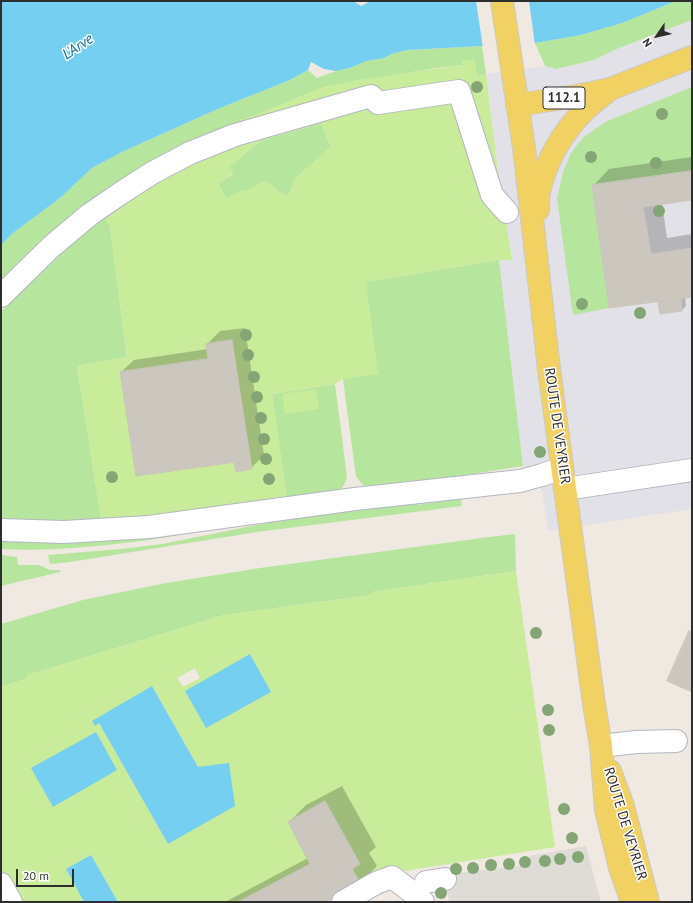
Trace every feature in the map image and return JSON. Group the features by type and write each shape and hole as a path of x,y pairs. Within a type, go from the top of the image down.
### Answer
{"main road":[{"name":"ROUTE DE VEYRIER","path":"502,1 524,148 535,251 564,478 601,746 606,810 620,868 632,902"},
{"name":"112.1","path":"517,106 610,89 692,57"},
{"path":"535,251 539,192 546,169 552,156 559,142 570,127 584,111 610,89"},
{"name":"ROUTE DE VEYRIER","path":"601,746 623,806 648,902"}],"street":[{"path":"1,296 51,247 89,215 152,173 190,153 235,135 371,96 378,103 459,91 492,195 507,212"},
{"path":"1,530 64,532 149,527 355,499 520,481 542,475 564,478 692,470"},
{"path":"601,746 636,742 676,741"},
{"path":"343,902 376,883 392,877 413,893 432,888"},
{"path":"1,884 11,902"}],"shaded area":[{"path":"692,20 692,509 548,531 542,491 523,466 499,260 512,260 497,164 486,74 545,66 556,69 594,60 619,48"},
{"path":"586,846 601,902 449,902 445,874 530,865 529,856"}],"green space":[{"path":"676,1 692,1 692,20 619,48 594,60 556,69 545,66 535,43 581,35 622,23"},
{"path":"482,46 486,74 477,76 474,60 462,65 324,87 215,132 1,286 1,245 13,233 60,198 92,168 124,151 220,108 290,80 308,70 317,78 350,68 366,61 384,58 394,53 408,50"},
{"path":"474,60 477,76 486,74 497,164 512,260 499,260 366,282 378,374 343,379 335,384 272,394 287,501 102,524 77,366 127,357 110,226 103,213 215,132 257,114 324,87 357,80 462,65 462,61","holes":["320,123 331,146 296,178 288,196 282,194 265,181 244,192 243,190 227,199 218,183 233,173 229,167 260,141"]},
{"path":"692,87 692,171 592,186 609,308 573,315 557,199 563,172 571,153 584,137 607,121"},
{"path":"321,123 331,147 296,178 288,196 282,194 265,181 244,192 243,190 227,199 218,183 233,174 229,167 260,141"},
{"path":"103,213 110,226 127,357 77,366 102,524 1,523 1,312 16,294"},
{"path":"499,260 523,466 371,490 363,485 356,477 343,379 377,373 365,282"},
{"path":"335,384 347,477 344,485 339,492 287,501 272,394"},
{"path":"316,389 319,409 285,414 282,394"},
{"path":"461,497 462,506 257,532 70,562 50,564 48,555 162,544 367,503 416,499 418,505"},
{"path":"202,530 163,538 109,545 25,550 1,549 1,536 31,542 61,541 116,535 118,540"},
{"path":"515,534 516,571 372,592 372,595 224,615 28,675 26,679 1,687 1,624 83,600 166,583 260,568"},
{"path":"1,555 17,557 18,565 39,565 50,570 60,570 60,572 1,586"},
{"path":"516,571 555,847 404,871 391,865 327,902 118,902 91,855 66,869 84,902 19,902 1,869 1,687 26,679 28,675 224,615 372,595 372,592","holes":["195,668 200,678 183,687 177,678","152,686 198,767 168,844 99,723"]}],"water":[{"name":"L'Arve","path":"1,1 353,1 361,6 371,1 676,1 622,23 581,35 535,43 408,50 336,71 324,69 311,62 308,70 290,80 220,108 124,151 92,168 60,198 13,233 1,245"},
{"path":"250,654 271,692 206,728 185,691"},
{"path":"152,686 198,767 229,763 235,806 168,844 99,723 95,726 92,721"},
{"path":"96,732 117,770 53,807 31,768"},
{"path":"91,855 118,902 84,902 66,869"}],"pier":[{"path":"476,1 529,1 535,45 496,46 483,48"}],"building":[{"path":"692,171 692,206 691,200 643,207 651,254 692,248 692,297 609,308 592,185"},
{"path":"681,299 682,311 660,314 658,302"},
{"path":"232,340 252,469 236,472 234,462 222,464 206,344"},
{"path":"208,359 222,464 136,476 120,372"},
{"path":"689,631 692,633 692,692 667,681"},
{"path":"325,801 360,864 352,869 361,884 327,902 238,902 310,864 288,822"}]}
